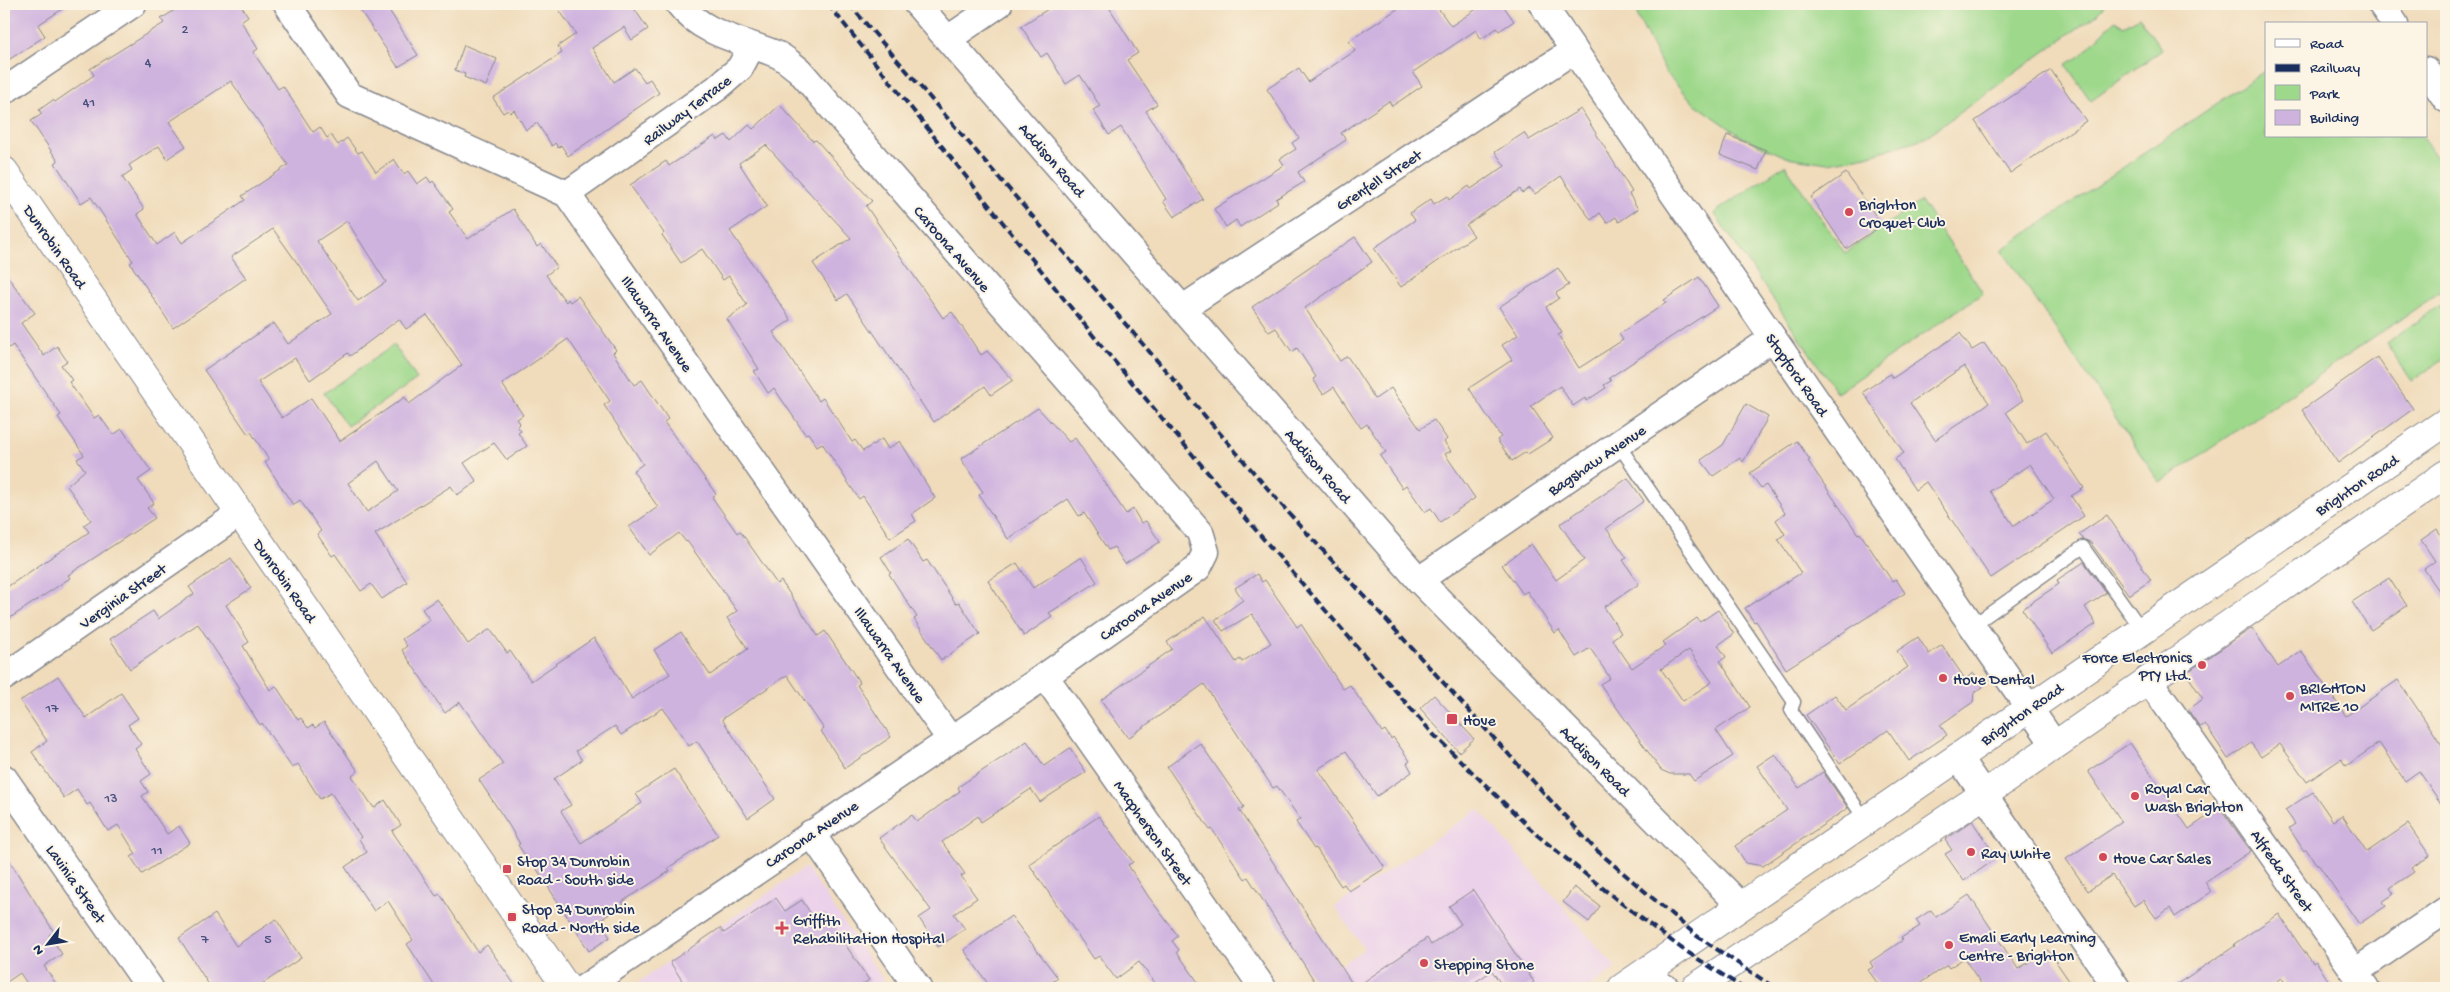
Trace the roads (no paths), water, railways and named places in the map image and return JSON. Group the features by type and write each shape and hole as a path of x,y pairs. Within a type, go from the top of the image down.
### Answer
{"main road":[{"name":"Dunrobin Road","path":"4,171 567,988"},
{"name":"Brighton Road","path":"1627,985 2446,422"},
{"path":"1694,988 1983,795 2446,474"}],"street":[{"path":"4,91 133,4"},
{"path":"287,4 349,95 567,194"},
{"path":"679,4 708,29 751,47"},
{"name":"Addison Road","path":"917,4 1419,580 1741,906"},
{"path":"948,39 1000,4"},
{"name":"Stopford Road","path":"1542,4 2054,744"},
{"path":"2381,4 2394,22"},
{"name":"Railway Terrace","path":"567,194 717,88 740,68 751,47"},
{"name":"Caroona Avenue","path":"584,988 1045,676 1198,568 1206,552 1200,532 799,70 777,54 751,47"},
{"name":"Grenfell Street","path":"1182,308 1574,50"},
{"path":"2428,73 2446,99"},
{"name":"Illawarra Avenue","path":"567,194 950,739"},
{"name":"Bagshaw Avenue","path":"1419,580 1773,338"},
{"name":"Verginia Street","path":"4,677 240,513"},
{"name":"Macpherson Street","path":"1045,676 1263,988"},
{"name":"Alfreda Street","path":"2148,679 2360,980"},
{"path":"1958,757 2116,988"},
{"name":"Lavinia Street","path":"4,778 150,988"},
{"path":"811,833 918,988"},
{"path":"2360,980 2446,910"},
{"path":"1627,985 1648,980 1666,988"}],"lane":[{"path":"1618,444 1794,702 1791,710 1866,821"},
{"path":"1972,626 2083,547 2142,630"}],"railway":[{"path":"828,4 1104,349 1260,535 1433,734 1537,835 1621,903 1681,948 1743,988"},
{"path":"849,4 1287,511 1594,848 1697,936 1775,988"}],"place":[{"name":"Brighton Croquet Club","path":"1849,212"},
{"name":"Force Electronics PTY Ltd.","path":"2202,665"},
{"name":"Hove Dental","path":"1943,678"},
{"name":"BRIGHTON MITRE 10","path":"2290,696"},
{"name":"Hove","path":"1452,719"},
{"name":"Royal Car Wash Brighton","path":"2135,796"},
{"name":"Ray White","path":"1971,852"},
{"name":"Hove Car Sales","path":"2103,857"},
{"name":"Stop 34 Dunrobin Road - South side","path":"507,869"},
{"name":"Stop 34 Dunrobin Road - North side","path":"512,917"},
{"name":"Griffith Rehabilitation Hospital","path":"782,928"},
{"name":"Emali Early Learning Centre - Brighton","path":"1949,945"},
{"name":"Stepping Stone","path":"1424,963"}]}
